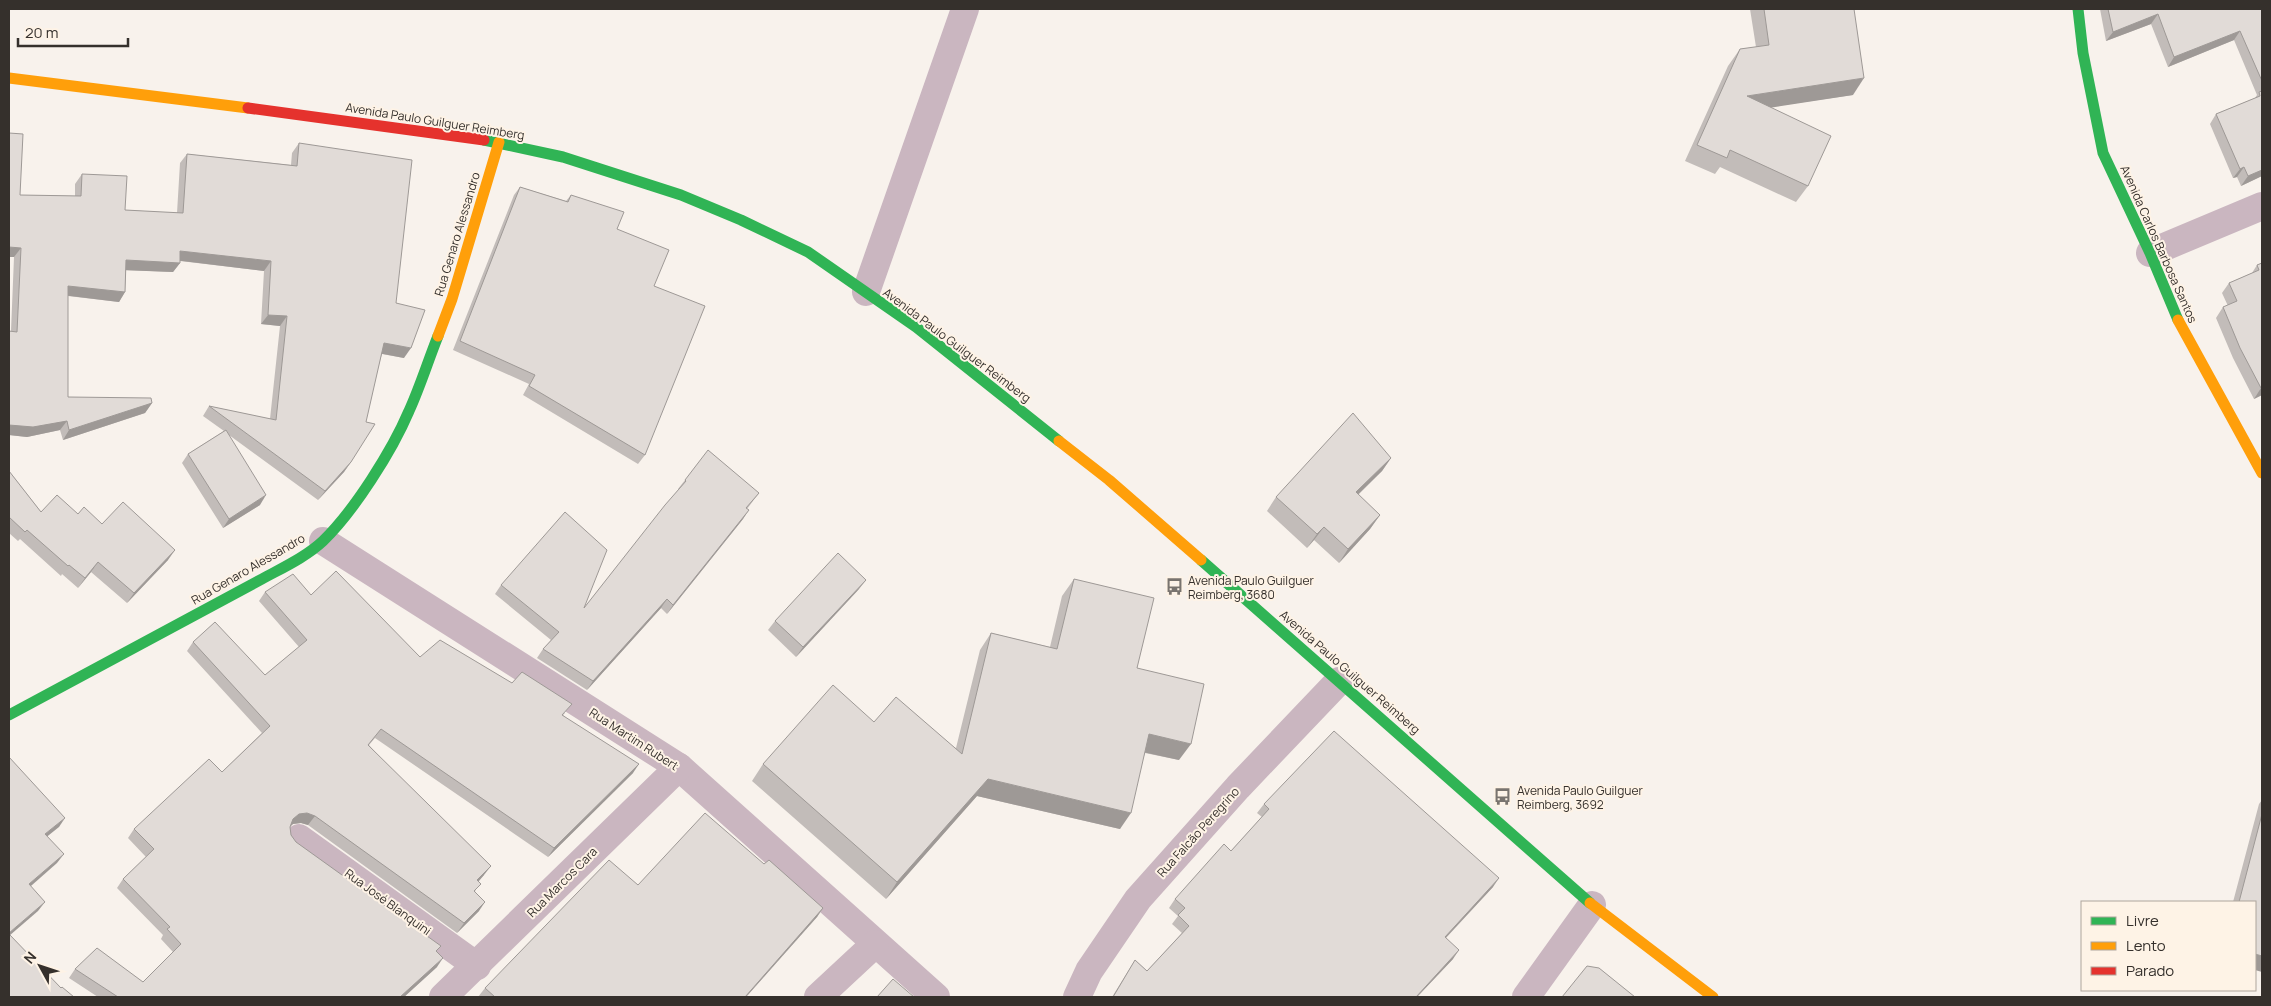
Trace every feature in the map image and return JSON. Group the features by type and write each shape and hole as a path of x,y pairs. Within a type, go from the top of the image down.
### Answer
{"main road":[{"name":"Avenida Carlos Barbosa Santos","path":"2078,9 2083,53 2103,153 2150,253 2182,330 2262,473"},
{"name":"Avenida Paulo Guilguer Reimberg","path":"9,78 424,130 499,142 563,158 681,195 808,252 916,327 1108,480 1340,681 1592,905 1713,997"},
{"name":"Rua Genaro Alessandro","path":"9,715 262,579 298,559 323,542 351,507 379,466 409,412 452,299 499,142"}],"street":[{"path":"866,292 965,9"},
{"path":"2150,253 2262,206"},
{"name":"Rua Martim Rubert","path":"323,542 679,767 936,997"},
{"name":"Rua Falcão Peregrino","path":"1077,997 1090,971 1138,899 1238,787 1340,681"},
{"name":"Rua Marcos Cara","path":"443,997 477,966 679,767"},
{"name":"Rua José Blanquini","path":"299,838 477,966"},
{"path":"1526,997 1592,905"},
{"path":"818,997 875,944"}],"building":[{"path":"1764,9 1854,9 1864,78 1747,96 1831,136 1808,186 1730,150 1727,158 1697,145 1740,49 1769,45"},
{"path":"2108,9 2262,9 2262,81 2240,31 2174,57 2158,14 2113,32"},
{"path":"2262,91 2262,170 2248,176 2244,167 2240,169 2216,114 2260,96 2259,92"},
{"path":"9,133 23,134 20,195 81,196 82,174 127,176 125,210 183,213 187,154 297,166 299,143 412,160 396,303 425,310 411,348 384,343 366,422 375,424 351,462 325,491 209,406 276,420 287,316 268,315 271,261 180,251 180,263 126,260 125,292 68,286 68,397 151,398 152,403 69,430 67,421 33,427 9,425 9,331 17,332 21,248 9,247"},
{"path":"520,187 568,202 571,195 624,212 617,229 669,250 654,286 705,306 645,455 529,386 535,375 460,341"},
{"path":"2262,263 2261,388 2240,348 2223,307 2237,301 2229,283 2259,270 2257,265"},
{"path":"1353,413 1391,458 1356,492 1380,515 1348,549 1324,527 1317,534 1276,497"},
{"path":"226,430 266,495 229,519 188,454"},
{"path":"708,450 759,493 746,508 749,510 673,605 667,599 593,681 543,649 559,632 501,585 565,512 607,550 584,608 686,481"},
{"path":"9,471 41,512 57,495 78,514 84,507 102,524 123,502 175,550 134,593 98,562 85,578 68,566 27,530 25,532 9,517"},
{"path":"838,553 866,580 803,647 775,621"},
{"path":"336,571 420,657 440,640 512,683 522,672 572,704 562,715 639,764 554,848 381,729 368,745 491,866 477,880 481,884 474,891 485,902 464,923 315,816 307,813 299,814 293,819 290,827 291,835 296,842 441,946 436,951 443,958 400,997 118,997 75,969 97,948 143,982 181,944 167,929 170,927 123,879 154,849 134,829 209,759 222,772 270,726 193,642 215,622 265,675 307,640 265,592 293,574 311,595"},
{"path":"1074,579 1154,598 1137,668 1204,684 1191,744 1149,734 1131,813 988,779 897,882 763,764 833,685 874,722 896,697 962,754 991,633 1057,649"},
{"path":"1334,731 1499,878 1445,937 1459,950 1416,997 1113,997 1135,960 1147,971 1189,926 1178,915 1185,908 1175,899 1224,844 1231,851 1269,809 1264,804"},
{"path":"9,757 65,818 45,834 64,854 29,884 45,902 9,933"},
{"path":"705,813 764,864 769,860 823,908 745,997 495,997 485,988 609,860 638,885"},
{"path":"2262,814 2262,956 2256,954 2256,901 2239,901"},
{"path":"9,934 61,988 74,997 9,997"},
{"path":"1587,966 1599,968 1635,997 1562,997"},
{"path":"893,979 914,997 877,997"}],"traffic: fast":[{"path":"2078,9 2083,53 2103,153 2150,253 2178,320"},
{"path":"484,140 563,157 681,195 741,220 808,252 916,327 1059,441"},
{"path":"9,715 286,566 323,541 347,514 393,444 413,402 438,336"},
{"path":"1201,560 1590,903"}],"traffic: slow":[{"path":"9,78 248,108"},
{"path":"438,336 452,299 499,142"},
{"path":"2178,320 2262,473"},
{"path":"1059,441 1109,480 1201,560"},
{"path":"1590,903 1713,997"}],"traffic: jam":[{"path":"248,108 484,140"}],"place":[{"name":"Avenida Paulo Guilguer Reimberg, 3680","path":"1174,587"},
{"name":"Avenida Paulo Guilguer Reimberg, 3692","path":"1503,797"}]}
